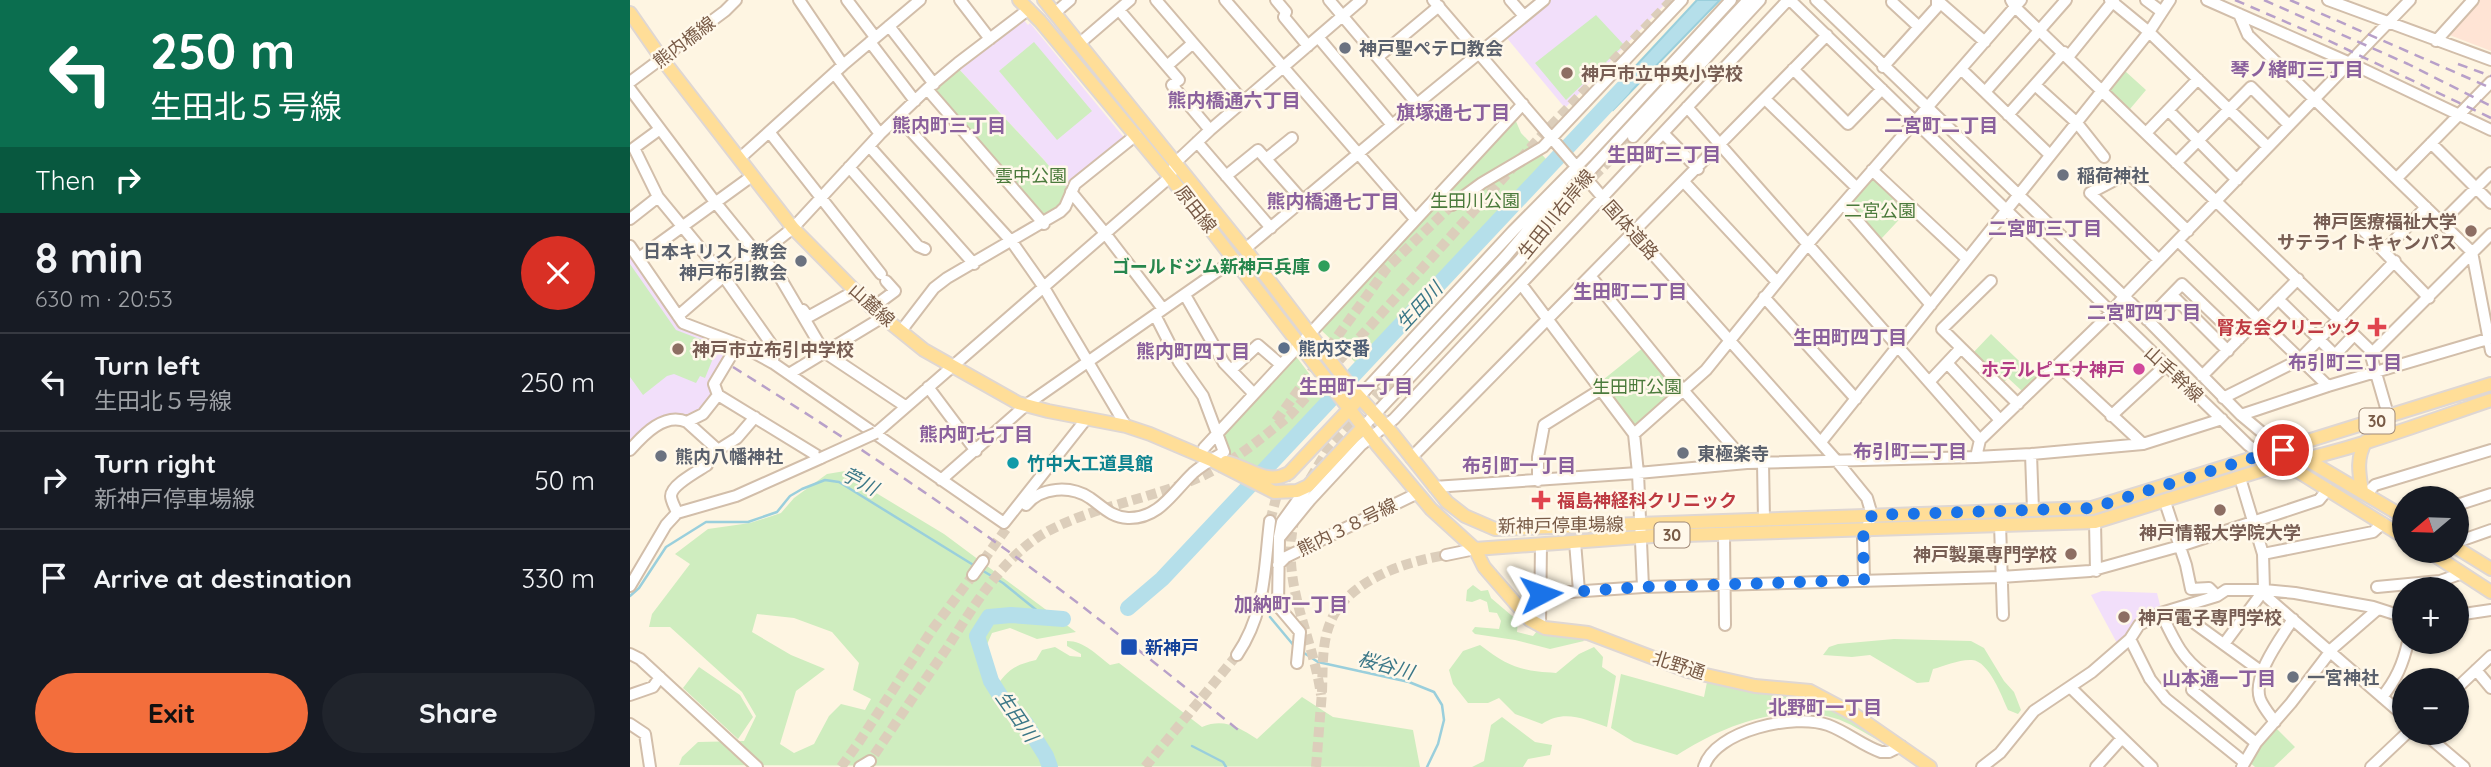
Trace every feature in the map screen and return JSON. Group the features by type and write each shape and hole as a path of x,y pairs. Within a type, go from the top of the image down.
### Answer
{"main road":[{"name":"原田線","path":"1044,0 1245,249 1356,394"},
{"name":"原田線","path":"1024,5 1170,177 1367,432"},
{"name":"山麓線","path":"630,13 793,228 872,308 924,350 1026,405 1126,426 1211,460"},
{"name":"新神戸停車場線","path":"1367,432 1431,509 1475,549 1575,542 1641,530 1764,519 2000,524 2095,522 2240,478 2282,457 2491,384"},
{"path":"1265,485 1289,473 1356,394"},
{"name":"新神戸停車場線","path":"1356,394 1447,502 1465,516 1495,529 1641,530 1724,534 2032,510 2092,508 2262,455 2307,459 2491,400"},
{"path":"1211,460 1282,493 1297,491 1308,486 1367,432"},
{"path":"2366,441 2358,463 2366,494"},
{"name":"山手幹線","path":"2282,457 2392,529"},
{"path":"2307,459 2392,510"},
{"path":"1495,529 1475,549 1484,567 1513,603 1540,626"},
{"path":"2469,555 2491,569"},
{"path":"2446,564 2491,592"},
{"name":"北野通","path":"1540,626 1588,633 1688,671 1755,686 1810,691 1855,715 1930,767"}],"street":[{"name":"熊内橋線","path":"630,82 736,0"},
{"path":"799,0 843,65"},
{"path":"847,0 915,101"},
{"path":"960,0 989,39"},
{"path":"1056,12 1070,0"},
{"path":"1080,43 1130,0"},
{"path":"1156,0 1243,101"},
{"path":"1225,0 1415,219"},
{"path":"1276,0 1286,12 1284,17 1308,46"},
{"path":"1329,0 1417,104"},
{"path":"630,586 666,525 677,513 736,496 876,433 1170,177 1176,162 1197,142 1361,0"},
{"path":"1510,0 1524,16"},
{"path":"1245,249 1544,0"},
{"path":"1451,205 1482,183 1554,141 1682,0"},
{"name":"生田川右岸線","path":"1574,165 1731,0"},
{"name":"生田川右岸線","path":"1367,432 1374,414 1520,260 1585,176 1748,0"},
{"path":"1633,137 1760,0"},
{"path":"1279,538 1367,432 1385,426 1789,0"},
{"name":"山手幹線","path":"1789,0 2165,366 2262,455"},
{"name":"山手幹線","path":"1816,0 2124,297 2282,457"},
{"path":"1883,66 1937,7 1937,0"},
{"path":"1937,0 1985,42"},
{"path":"1985,92 2066,0"},
{"path":"2146,0 2162,12"},
{"path":"1821,442 2077,123 2171,0"},
{"path":"2207,0 2350,63 2491,130"},
{"path":"1976,457 1980,440 2111,313 2410,0"},
{"path":"2436,41 2473,0"},
{"path":"2008,115 2066,55 2112,1 2149,32 2268,147"},
{"path":"2332,1 2491,60"},
{"path":"1892,2 1919,27"},
{"path":"1634,434 1706,370 1808,244 1985,42 2015,2 2039,30 2369,349 2389,418"},
{"path":"739,159 913,3"},
{"path":"1378,57 1436,3"},
{"name":"国体道路","path":"1436,3 1574,165 1821,442 1867,498 1871,522"},
{"path":"678,316 724,277 793,228 880,134 930,86 989,39 1024,5"},
{"path":"1119,10 1178,80 1172,85 1210,130"},
{"path":"2239,14 2248,35 2472,252 2491,351"},
{"path":"889,26 930,86 1044,224"},
{"path":"1411,458 1827,35"},
{"path":"1318,37 1392,125"},
{"path":"1167,66 1193,43"},
{"path":"1793,69 1849,124 1882,89"},
{"path":"1961,69 2050,155"},
{"path":"834,73 880,134"},
{"path":"2146,133 2198,79"},
{"path":"2396,177 2491,82"},
{"path":"2035,85 2077,123 2104,157"},
{"path":"2176,163 2251,87 2289,125"},
{"path":"630,89 715,202 778,274 824,352 905,406"},
{"path":"1765,99 1857,188"},
{"path":"1204,447 1523,104"},
{"path":"1687,107 1980,440"},
{"path":"2168,110 2237,180"},
{"path":"898,117 1012,242 1044,286 1126,426"},
{"path":"660,129 634,148 658,197 724,277 774,348 773,363"},
{"path":"770,133 895,291 872,308"},
{"path":"1663,133 1698,169"},
{"path":"901,331 934,288 947,278 1044,224 1065,207 1075,184 1136,135"},
{"path":"1266,159 1292,138"},
{"path":"1197,142 1271,228"},
{"path":"2431,143 2491,203"},
{"path":"869,146 974,264"},
{"path":"1226,176 1258,150 1303,201"},
{"path":"1395,376 1506,256 1568,182 1574,165"},
{"path":"1356,394 1574,165"},
{"path":"849,167 918,246 925,249"},
{"path":"1872,170 1967,259"},
{"path":"2159,260 2090,193 2128,173 2188,231"},
{"path":"2442,222 2491,173"},
{"path":"639,258 752,176"},
{"path":"1684,183 1777,282"},
{"path":"1006,530 1032,498 1054,490 1065,490 1088,497 1107,512 1129,518 1143,517 1173,496 1192,474 1224,452 1203,396 1179,362 1159,312 1104,232 1071,192"},
{"path":"630,219 658,197"},
{"path":"1843,204 1931,305"},
{"path":"2385,250 2426,206"},
{"path":"2360,227 2429,298"},
{"path":"2371,354 2491,234"},
{"path":"2178,241 2328,386"},
{"path":"630,246 683,323 738,344 773,363 1004,523 1087,418"},
{"path":"941,480 1026,405 1235,259"},
{"path":"2224,398 2299,360 2395,261"},
{"path":"1591,277 1683,390 1747,463"},
{"path":"2202,376 2298,279"},
{"path":"1991,281 1942,329 2018,404"},
{"path":"1521,284 1634,434 1643,587"},
{"path":"2147,320 2182,284 2239,339"},
{"path":"2481,299 2491,289"},
{"path":"800,312 803,310 808,317 855,291"},
{"path":"1185,295 1224,363 1253,393"},
{"path":"2172,295 2228,351"},
{"path":"1764,297 1856,399"},
{"path":"2278,299 2335,355 2354,335"},
{"path":"789,374 883,317"},
{"path":"2241,415 2328,386 2489,339"},
{"path":"738,344 714,384 718,395 821,458"},
{"path":"1231,370 1258,345 1280,364"},
{"path":"1929,382 1961,348"},
{"path":"1947,363 2000,420"},
{"path":"2058,365 2143,444"},
{"path":"2111,416 2165,366"},
{"path":"929,387 976,451"},
{"path":"1538,481 1538,457 1544,425 1600,390"},
{"path":"687,422 703,414 718,395"},
{"path":"630,450 661,421 677,417 687,422 718,450"},
{"path":"677,513 671,497 672,491 680,482 707,465 707,457 737,438 755,417"},
{"path":"1434,487 1747,463 2031,454 2143,444 2222,419"},
{"path":"2366,494 2375,485 2491,450"},
{"path":"1189,451 1194,461 1192,474"},
{"path":"2031,454 2032,510"},
{"path":"1763,463 1764,519"},
{"path":"2240,478 2263,554 2263,590 2268,598 2392,706"},
{"path":"1297,663 1300,632 1278,606 1279,538 1282,522 1308,486"},
{"path":"1541,594 1643,587 2001,577 2096,570 2180,546 2319,500 2328,489"},
{"name":"熊内３８号線","path":"1278,565 1286,557 1418,493"},
{"path":"2469,501 2491,494"},
{"path":"2165,502 2191,589 2209,588 2217,596"},
{"path":"1237,655 1260,608 1270,521"},
{"path":"1864,580 1863,537 1871,522"},
{"path":"2095,522 2096,570"},
{"path":"2263,554 2373,532 2383,523"},
{"path":"2000,524 2003,615"},
{"path":"2469,538 2491,530"},
{"path":"1724,534 1725,625"},
{"path":"1575,542 1579,591"},
{"path":"1540,626 1541,544"},
{"path":"1446,555 1475,549"},
{"path":"2377,587 2440,581 2460,574"},
{"path":"1982,767 2000,753 2034,711 2071,688 2130,639 2139,625 2161,614 2217,596 2225,590 2295,593 2392,613"},
{"path":"2224,644 2263,590"},
{"path":"2175,609 2262,671"},
{"path":"2130,639 2150,679 2166,699 2243,765 2256,743 2330,652 2378,609"},
{"path":"2469,614 2491,611"},
{"path":"2161,614 2177,648 2191,665 2204,674 2192,690 2256,743"},
{"path":"2275,722 2260,699 2259,683 2262,671 2293,619"},
{"path":"630,654 640,659 757,767"},
{"path":"2382,698 2395,683 2405,654"},
{"path":"2469,677 2491,656"},
{"path":"2476,670 2491,688"},
{"path":"630,695 653,687 660,677"},
{"path":"2071,688 2152,767"},
{"path":"1704,767 1707,757 1722,744 1752,730 1781,722 1804,720 1826,724 1881,752 1889,752 1901,746"},
{"path":"630,724 645,734 650,767"},
{"path":"2095,767 2123,738"},
{"path":"2371,767 2394,745"},
{"path":"2438,745 2464,767"}],"shaded area":[{"name":"神戸市立中央小学校","path":"1550,0 1669,0 1565,108 1506,37"},
{"path":"2478,0 2491,0 2491,51 2447,34"},
{"path":"1023,19 1028,25 1030,23 1126,140 1069,190 957,67"},
{"name":"神戸市立布引中学校","path":"630,254 679,327 724,343 728,355 713,396 702,412 688,419 677,415 630,446"},
{"name":"神戸電子専門学校","path":"2102,591 2157,593 2161,609 2118,645 2091,595"}],"green space":[{"path":"1596,15 1624,45 1566,100 1535,63"},
{"path":"1034,42 1092,111 1057,140 999,71"},
{"name":"雲中公園","path":"957,67 1069,190 1064,204 1044,220 930,90"},
{"path":"2125,71 2146,90 2130,109 2108,90"},
{"name":"生田川公園","path":"1515,119 1521,133 1547,160 1356,363 1320,329"},
{"name":"二宮公園","path":"1872,176 1909,209 1881,239 1850,206 1851,199"},
{"path":"630,264 676,330 718,346 705,378 700,376 696,383 674,374 667,376 643,395 630,377"},
{"path":"1991,334 2037,378 2022,391 2008,378 2001,385 1971,355"},
{"name":"生田町公園","path":"1644,347 1675,386 1674,391 1636,426 1632,426 1599,383"},
{"path":"1295,355 1326,396 1260,468 1230,456 1222,434"},
{"path":"845,471 858,482 944,534 1076,632 1037,639 1010,628 992,633 985,649 991,693 1010,671 1036,660 1042,650 1055,647 1070,656 1081,657 1081,654 1067,646 1067,641 1079,643 1110,665 1119,663 1202,727 1224,724 1257,739 1302,697 1333,717 1413,730 1420,767 679,765 682,757 698,742 744,741 756,716 742,692 670,627 649,627 652,614 690,564 675,554 708,529 750,523 781,513 794,498 827,474","holes":["757,614 794,618 832,632 859,663 853,690 871,699 865,710 841,704 829,716 814,744 794,753 780,744 796,691 825,669 791,655 752,632"]},
{"path":"1473,585 1481,591 1488,590 1491,598 1518,621 1517,632 1533,636 1537,631 1558,632 1581,637 1584,641 1550,649 1475,634 1472,631 1475,627 1499,629 1501,621 1497,613 1489,612 1487,602 1480,599 1466,601 1467,590"},
{"path":"1894,639 1971,641 1984,648 2014,692 2021,710 2018,714 2008,710 1984,666 1972,660 1933,669 1929,682 1917,683 1870,655 1823,655 1829,647 1838,644"},
{"path":"1480,645 1515,666 1556,673 1579,654 1594,647 1603,657 1602,667 1616,676 1607,727 1566,716 1550,719 1542,724 1515,714 1499,698 1488,703 1468,703 1453,684 1449,670 1463,651"},
{"path":"699,667 740,695 753,717 738,739 683,688"},
{"path":"1621,674 1704,697 1707,682 1813,701 1881,739 1878,740 1834,718 1793,713 1772,715 1732,727 1677,755 1634,742 1611,728"},
{"path":"1502,717 1535,742 1552,745 1550,755 1528,759 1523,767 1472,767 1484,761 1491,725"},
{"path":"2275,727 2295,747 2274,767 2255,767 2248,761"}],"water":[{"path":"1697,0 1720,0 1613,110 1605,99"}],"waterway":[{"name":"生田川","path":"1128,608 1162,579 1623,88"},
{"name":"苧川","path":"630,596 639,588 666,547 706,522 748,522 777,512 790,496 825,480 839,482 975,566"},
{"name":"苧川","path":"980,569 1003,583 1045,617"},
{"name":"生田川","path":"1050,767 1026,724 1001,697 991,681 977,636 989,617 1011,615 1063,619"},
{"name":"桜谷川","path":"1270,617 1295,647"},
{"name":"桜谷川","path":"1301,651 1318,662 1409,682 1434,692 1442,705 1444,720 1438,744 1427,767"},
{"path":"1192,746 1223,762 1226,767"}],"tunnel":[{"path":"866,767 976,603 1011,560 1038,537 1072,520 1165,490 1213,471 1290,415 1542,135 1672,0"},
{"path":"1678,64 1724,19"},
{"path":"1572,198 1633,137"},
{"path":"1559,193 1584,166"},
{"path":"1276,421 1387,268 1452,205"},
{"path":"1518,248 1545,223"},
{"path":"1310,479 1330,446 1395,376"},
{"path":"1270,521 1278,491 1291,472"},
{"path":"1295,517 1291,541 1294,585 1321,695"},
{"path":"983,561 1006,529"},
{"path":"1316,767 1324,651 1327,631 1335,613 1356,590 1384,573 1446,555"},
{"path":"841,767 932,630 973,575"},
{"path":"1145,767 1237,655"}],"railway":[{"path":"2235,0 2323,38 2491,118"},
{"path":"2264,0 2408,64 2491,106"},
{"path":"2290,0 2491,88"},
{"path":"2458,64 2491,76"},
{"path":"733,367 896,473 1015,556 1102,621 1242,733"}],"place":[{"name":"神戸聖ぺテロ教会","path":"1345,48"},
{"name":"神戸市立中央小学校","path":"1567,73"},
{"name":"稲荷神社","path":"2063,175"},
{"name":"神戸医療福祉大学 サテライトキャンパス","path":"2471,231"},
{"name":"日本キリスト教会 神戸布引教会","path":"801,261"},
{"name":"ゴールドジム新神戸兵庫","path":"1324,266"},
{"name":"腎友会クリニック","path":"2377,327"},
{"name":"熊内交番","path":"1284,348"},
{"name":"神戸市立布引中学校","path":"678,349"},
{"name":"ホテルピエナ神戸","path":"2139,369"},
{"name":"東極楽寺","path":"1683,453"},
{"name":"熊内八幡神社","path":"661,456"},
{"name":"竹中大工道具館","path":"1013,463"},
{"name":"福島神経科クリニック","path":"1541,500"},
{"name":"神戸情報大学院大学","path":"2220,510"},
{"name":"神戸製菓専門学校","path":"2071,554"},
{"name":"神戸電子専門学校","path":"2124,617"},
{"name":"新神戸","path":"1129,647"},
{"name":"一宮神社","path":"2293,677"}],"district":[{"name":"琴ノ緒町三丁目","path":"2297,69"},
{"name":"熊内橋通六丁目","path":"1234,100"},
{"name":"旗塚通七丁目","path":"1453,112"},
{"name":"熊内町三丁目","path":"949,125"},
{"name":"二宮町二丁目","path":"1941,125"},
{"name":"生田町三丁目","path":"1664,154"},
{"name":"熊内橋通七丁目","path":"1333,201"},
{"name":"二宮町三丁目","path":"2045,228"},
{"name":"生田町二丁目","path":"1630,291"},
{"name":"二宮町四丁目","path":"2144,312"},
{"name":"生田町四丁目","path":"1850,337"},
{"name":"熊内町四丁目","path":"1193,351"},
{"name":"布引町三丁目","path":"2345,362"},
{"name":"生田町一丁目","path":"1356,386"},
{"name":"熊内町七丁目","path":"976,434"},
{"name":"布引町二丁目","path":"1910,451"},
{"name":"布引町一丁目","path":"1519,465"},
{"name":"加納町一丁目","path":"1291,604"},
{"name":"山本通一丁目","path":"2219,678"},
{"name":"北野町一丁目","path":"1825,707"}],"route":[{"path":"1541,594 1643,587 1864,580 1863,537 1869,528 1872,515 2092,508 2283,450"}]}
